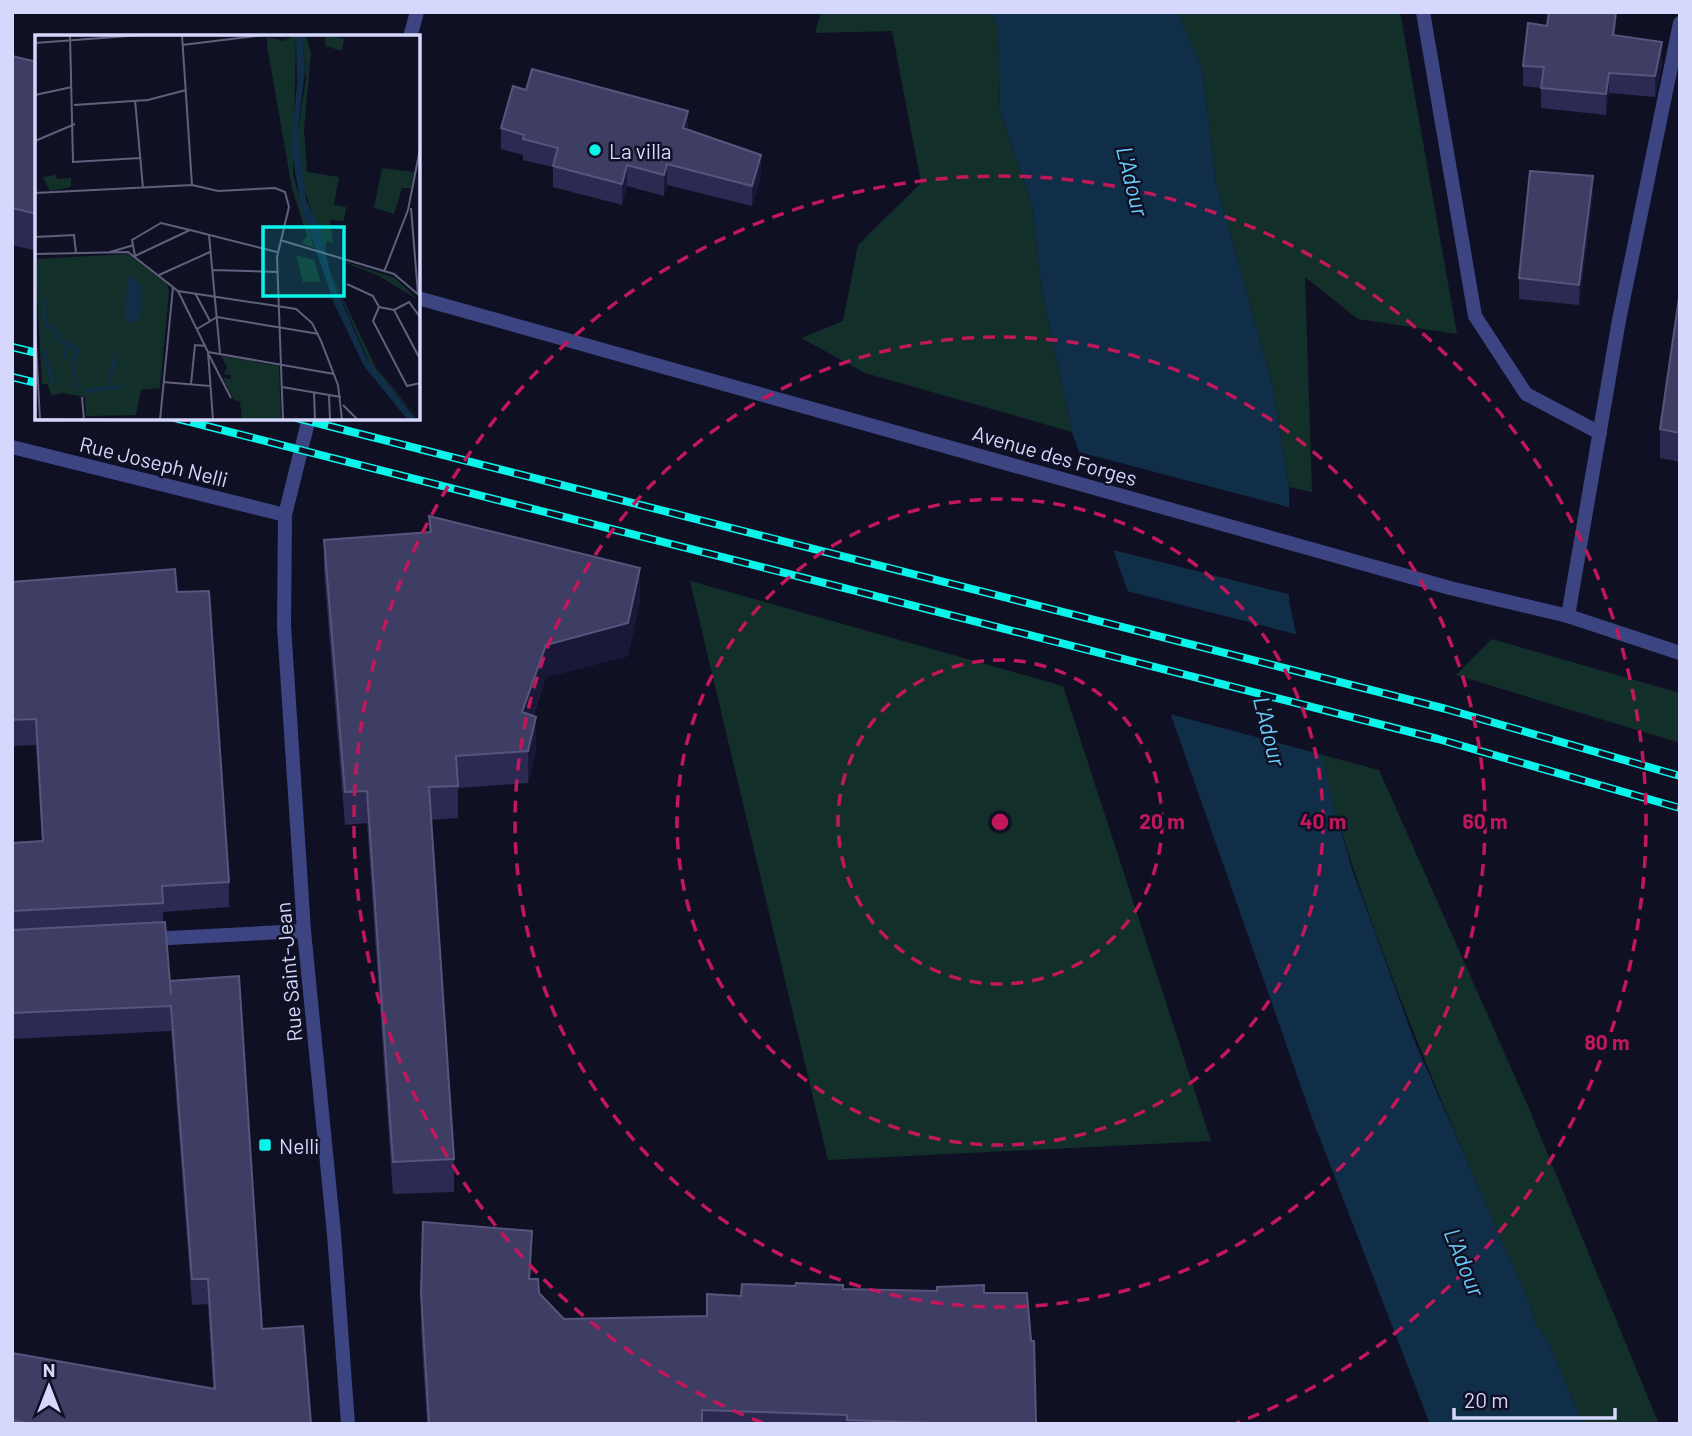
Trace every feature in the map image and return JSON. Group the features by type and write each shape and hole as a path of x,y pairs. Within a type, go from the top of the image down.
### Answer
{"street":[{"path":"411,35 417,12"},
{"path":"1423,12 1475,316 1526,394 1600,433"},
{"path":"1568,615 1619,320 1680,23"},
{"name":"Avenue des Forges","path":"420,299 1450,588 1568,615 1680,653"},
{"name":"Rue Saint-Jean","path":"309,420 285,515 284,626 304,932 334,1234 348,1424"},
{"name":"Rue Joseph Nelli","path":"12,447 285,515"},
{"path":"133,940 304,932"}],"green space":[{"path":"821,12 991,12 998,26 1000,111 1032,205 1042,292 1072,432 865,373 801,338 843,321 858,245 921,183 892,31 815,33"},
{"path":"1178,12 1400,12 1457,334 1358,319 1305,277 1312,492 1289,487 1272,383 1216,183 1202,69"},
{"path":"690,581 1063,686 1211,1141 828,1160"},
{"path":"1492,639 1680,693 1680,743 1456,675"},
{"path":"1319,754 1379,770 1528,1106 1659,1424 1583,1424 1547,1339 1536,1325 1532,1309 1415,1036 1363,897"}],"water":[{"name":"L'Adour","path":"991,12 1178,12 1202,69 1216,183 1272,383 1289,487 1289,601 1332,800 1352,869 1414,1040 1532,1309 1536,1325 1547,1339 1583,1424 1430,1424 1312,1118 1072,432 1042,292 1032,205 1000,111 998,26"}],"pier":[{"path":"1075,451 1292,508 1292,595 1109,549"},
{"path":"1123,590 1299,635 1323,755 1166,713"}],"building":[{"path":"1549,12 1616,12 1613,35 1662,42 1655,76 1609,73 1606,94 1541,88 1544,67 1523,66 1528,23 1547,26"},
{"path":"12,56 35,62 35,214 12,208"},
{"path":"532,69 688,111 683,128 761,155 752,186 667,164 664,175 627,165 622,184 553,166 558,148 523,139 524,135 501,128 513,86 526,90"},
{"path":"1530,171 1593,176 1579,285 1519,278"},
{"path":"1680,291 1680,433 1660,429"},
{"path":"429,516 640,568 628,623 546,645 522,712 536,717 528,751 456,756 458,786 429,787 454,1159 393,1162 367,791 345,792 324,540 431,532"},
{"path":"175,569 177,592 209,591 229,882 162,886 163,903 12,911 12,843 43,841 36,719 12,720 12,582"},
{"path":"165,922 171,995 170,981 239,976 262,1329 303,1326 311,1424 33,1424 12,1420 12,1353 215,1389 208,1279 192,1279 171,1006 12,1013 12,930"},
{"path":"423,1222 532,1231 529,1279 538,1279 539,1293 564,1319 707,1316 707,1294 741,1296 742,1284 795,1286 796,1283 843,1285 843,1289 937,1291 937,1287 984,1285 984,1293 1027,1293 1031,1341 1034,1341 1036,1423 934,1424 847,1420 847,1415 702,1410 702,1424 429,1424 421,1293"}],"railway":[{"path":"12,347 35,353"},
{"path":"12,377 35,383"},
{"path":"183,420 1438,739 1680,808"},
{"path":"305,420 1446,709 1680,776"}],"place":[{"name":"La villa","path":"595,150"},
{"name":"Nelli","path":"265,1145"}]}
